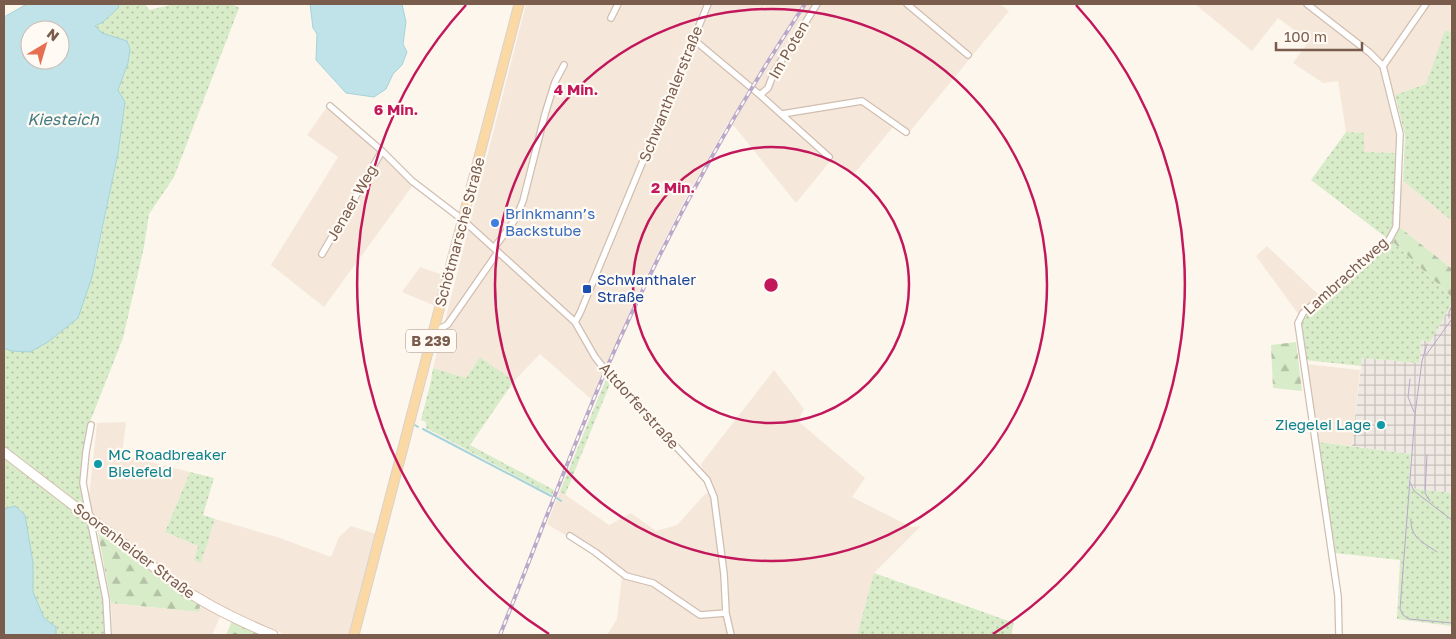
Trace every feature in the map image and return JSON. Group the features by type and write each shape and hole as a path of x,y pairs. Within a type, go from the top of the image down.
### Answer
{"main road":[{"name":"Schötmarsche Straße","path":"354,635 519,4"},
{"name":"Soorenheider Straße","path":"4,452 197,599 273,635"}],"street":[{"path":"611,18 618,4"},
{"name":"Schwanthalerstraße","path":"575,322 708,4"},
{"name":"Im Poten","path":"760,95 768,88 774,72 817,4"},
{"path":"907,4 968,55"},
{"path":"1307,4 1370,53 1383,66 1426,4"},
{"name":"Im Poten","path":"693,39 782,114 829,157"},
{"path":"441,328 447,325 516,218 523,201 555,82 564,66"},
{"name":"Lambrachtweg","path":"1339,635 1338,596 1298,323 1303,313 1389,240 1396,227 1400,134 1383,66"},
{"path":"782,114 862,101 906,132"},
{"name":"Altdorferstraße","path":"330,106 382,151 412,181 463,220 575,322 595,357 606,371 707,480 714,496 724,574 726,613 731,635"},
{"name":"Jenaer Weg","path":"322,254 382,151"},
{"path":"92,425 86,452 84,483 106,599 108,635"},
{"path":"570,536 595,552 626,576 653,583 700,615 726,613"}],"shaded area":[{"path":"526,4 1000,4 1009,11 907,135 893,127 853,175 832,159 796,203 735,127 728,123 686,198 639,291 591,399 540,354 514,381 480,357 466,378 433,368"},
{"path":"1195,4 1452,4 1452,32 1445,31 1426,84 1389,97 1400,135 1398,153 1364,152 1364,133 1346,132 1338,81 1323,83 1293,63 1309,41 1278,18 1252,51"},
{"path":"327,107 413,185 324,307 271,265 338,157 307,135"},
{"path":"1400,179 1452,221 1452,269 1397,225"},
{"path":"1267,246 1320,296 1299,315 1256,256"},
{"path":"420,267 443,275 435,306 402,292"},
{"path":"1452,303 1452,493 1409,488 1411,454 1352,446 1362,358 1419,363 1421,339 1430,341"},
{"path":"1306,364 1360,370 1352,446 1318,442"},
{"path":"774,370 804,409 798,421 865,478 852,497 911,527 921,526 874,573 857,635 607,635 617,619 622,576 595,553 547,524 560,491 609,525 631,513 656,531 677,525 705,494 710,492 701,464"},
{"path":"126,422 122,455 190,472 165,532 198,546 194,560 201,562 215,519 280,538 331,557 339,537 351,526 376,534 349,635 286,635 221,607 199,596 93,514 89,497 97,423"},
{"path":"111,603 198,612 200,605 221,615 212,635 112,635"}],"green space":[{"path":"118,4 145,4 149,10 174,4 233,4 239,8 174,177 149,214 144,247 123,338 86,432 81,480 88,512 4,447 4,348 11,351 96,262 118,153 125,102 118,90 128,63 130,49 127,41 101,33 95,26 103,22 119,7"},
{"path":"1445,30 1452,32 1452,221 1403,181 1405,136 1395,95 1426,84"},
{"path":"1346,132 1364,133 1364,152 1398,153 1393,229 1388,239 1311,180"},
{"path":"1397,225 1452,269 1452,297 1391,240"},
{"path":"1391,240 1452,297 1452,303 1430,342 1421,340 1419,363 1362,358 1361,366 1305,360 1300,324 1305,316"},
{"path":"1296,342 1302,391 1273,388 1271,345"},
{"path":"480,357 514,381 470,445 554,490 552,495 426,428 426,422 421,420 433,368 466,378"},
{"path":"606,379 610,384 565,495 560,491"},
{"path":"1318,442 1411,454 1409,488 1452,493 1452,626 1397,619 1400,560 1335,553"},
{"path":"4,458 88,520 103,600 104,635 56,635 56,627 44,618 33,592 33,563 25,515 15,506 4,509"},
{"path":"190,472 214,478 203,515 215,519 201,563 194,560 198,546 165,532"},
{"path":"97,527 172,586 200,605 199,612 111,603"},
{"path":"874,573 1014,623 1011,635 857,635"},
{"path":"232,621 265,635 226,635"}],"water":[{"name":"Kiesteich","path":"27,4 118,4 119,7 103,22 95,26 102,33 127,41 130,49 128,63 118,90 125,102 118,153 92,277 78,318 48,342 30,352 11,351 4,348 4,17"},
{"path":"310,4 402,4 406,22 403,44 407,52 402,65 393,74 386,89 374,97 346,93 316,60 317,34 313,28"},
{"path":"15,506 25,515 33,563 33,592 44,618 56,627 56,635 4,635 4,509"}],"waterway":[{"path":"423,429 551,496"},
{"path":"557,498 561,501"}],"tram line":[{"path":"1449,318 1452,306"},
{"path":"1426,355 1452,319"},
{"path":"1427,344 1422,361 1415,414 1400,609 1403,615 1409,619 1452,623"},
{"path":"1410,379 1408,397 1414,412"},
{"path":"1427,455 1425,493 1430,501"},
{"path":"1410,482 1414,491 1452,520"},
{"path":"1411,519 1413,531 1418,539 1437,552"}],"railway":[{"path":"500,635 591,405 649,277 697,183 749,92 805,4"}],"place":[{"name":"Brinkmann’s Backstube","path":"495,223"},
{"name":"Schwanthaler Straße","path":"587,289"},
{"name":"Ziegelei Lage","path":"1381,425"},
{"name":"MC Roadbreaker Bielefeld","path":"98,464"}]}
